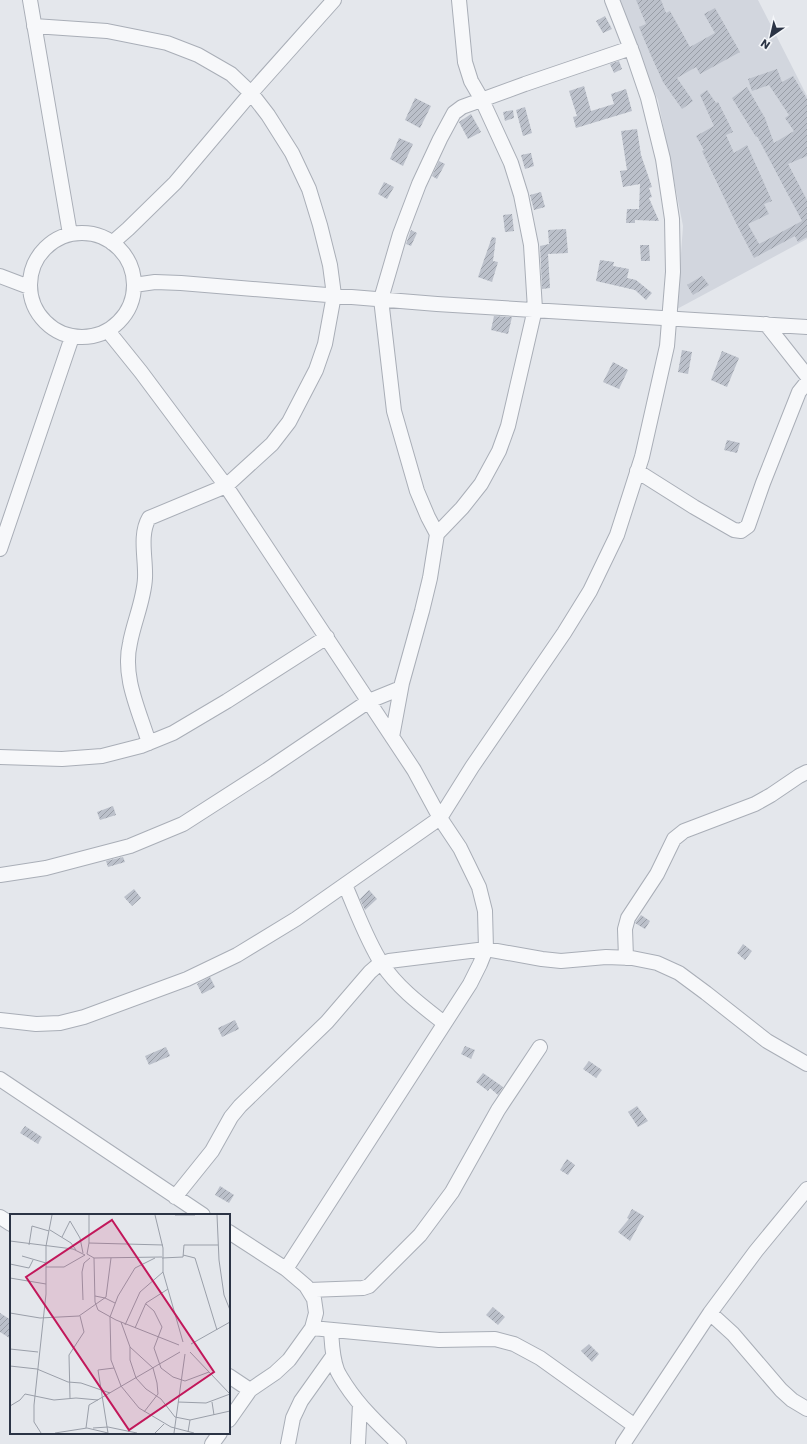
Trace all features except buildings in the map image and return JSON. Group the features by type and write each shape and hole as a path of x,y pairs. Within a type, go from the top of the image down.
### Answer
{"street":[{"path":"30,0 70,234"},
{"path":"112,243 175,183 251,93 334,0"},
{"path":"392,737 401,688 430,578 437,534 462,508 481,484 499,451 508,426 535,309 531,245 521,195 511,163 482,100 471,81 465,62 459,0"},
{"path":"0,1020 36,1024 60,1023 84,1017 187,979 237,955 296,919 440,818 476,761 564,634 590,591 617,535 637,471 658,391 667,346 673,272 672,219 663,159 648,98 631,48 612,0"},
{"path":"34,26 107,30 166,42 198,56 231,74 251,93 268,115 292,153 309,189 330,265 334,295 325,344 316,370 289,422 272,444 226,486 149,518 146,524 144,532 145,579 141,604 129,643 127,665 129,681 149,743"},
{"path":"437,534 417,491 394,411 381,299 400,234 440,139 454,113 462,107 631,48"},
{"path":"84,233 99,236 112,243 124,254 131,269 134,285 132,299 127,312 119,322 108,331 96,336 84,338 72,337 55,330 42,319 33,304 29,287 30,275 34,264 40,253 48,245 58,238 70,234 84,233"},
{"path":"0,276 29,287"},
{"path":"134,285 155,282 181,283 437,304 807,327"},
{"path":"766,324 807,376"},
{"path":"108,331 141,372 226,486 414,770 440,818 460,848 479,887 485,911 486,949 470,984 286,1269"},
{"path":"0,549 72,337"},
{"path":"637,471 734,530 742,531 748,526 763,482 799,392 807,382"},
{"path":"0,757 62,759 102,756 141,746 173,733 227,701 327,637"},
{"path":"0,876 46,868 130,846 183,824 369,701 401,688"},
{"path":"626,958 625,929 628,918 657,874 674,839 684,831 755,804 807,772"},
{"path":"345,886 382,964 397,984 444,1023"},
{"path":"175,1197 212,1151 231,1117 240,1106 327,1022 370,972 378,965 389,961 486,949 561,961 606,957 626,958 657,963 679,973 767,1041 807,1064"},
{"path":"309,1290 363,1288 369,1286 420,1234 452,1192 498,1110 540,1047"},
{"path":"0,1079 201,1214"},
{"path":"623,1444 710,1313 756,1251 807,1189"},
{"path":"0,1217 10,1223"},
{"path":"230,1233 286,1269 306,1286 314,1299 316,1313 312,1328 289,1360 250,1390 230,1419"},
{"path":"710,1313 733,1334 781,1390 792,1400 807,1409"},
{"path":"312,1328 439,1340 495,1339 514,1344 540,1358 635,1426"},
{"path":"331,1330 333,1356 338,1372 352,1395 376,1422 399,1444"},
{"path":"288,1444 293,1418 301,1401 333,1356"},
{"path":"230,1377 250,1390"},
{"path":"358,1444 360,1404"},
{"path":"212,1444 219,1434"}],"shaded area":[{"path":"612,0 758,0 807,96 807,239 677,309 683,226 658,100"}]}
